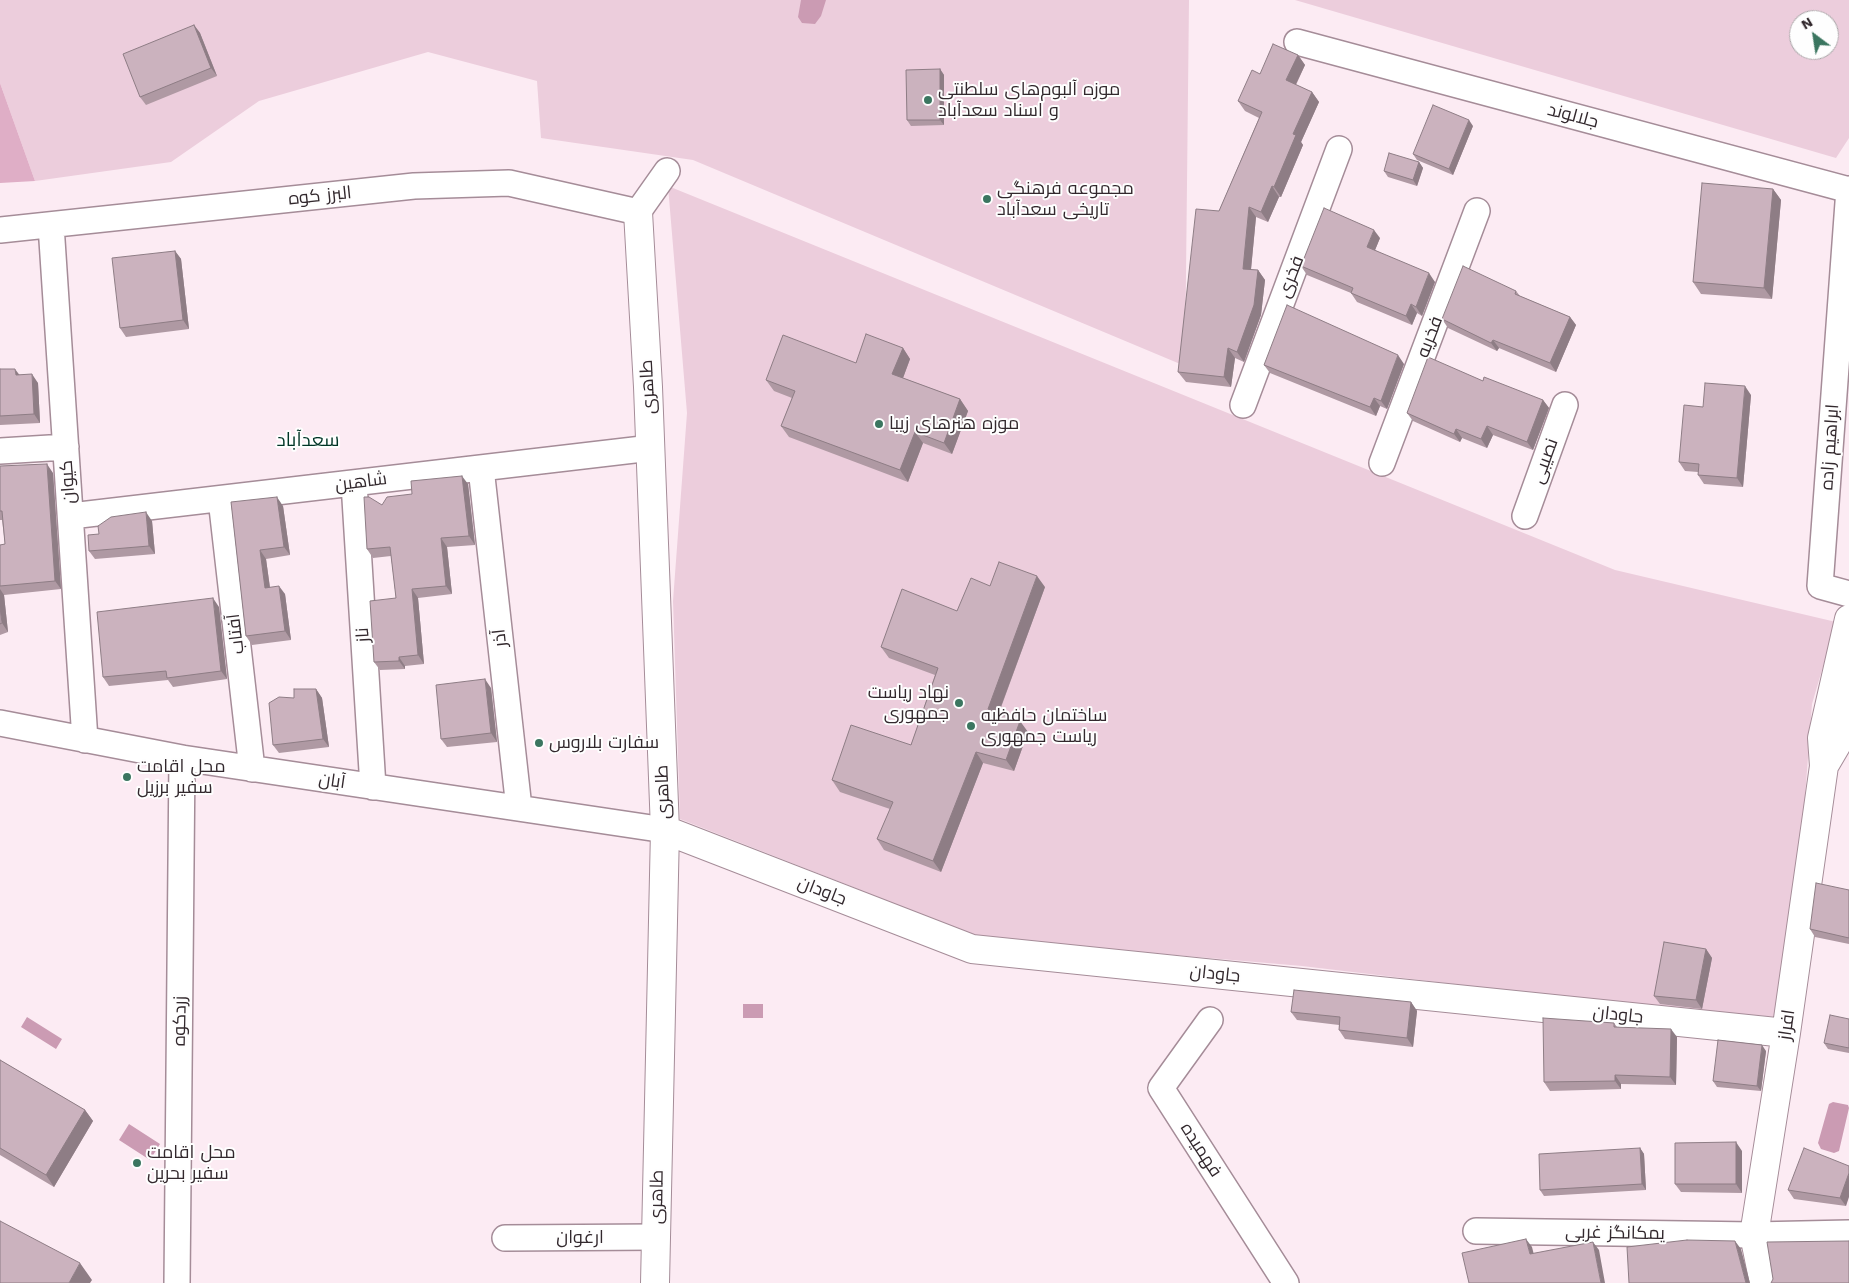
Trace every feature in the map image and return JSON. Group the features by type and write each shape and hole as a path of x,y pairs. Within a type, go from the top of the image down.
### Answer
{"street":[{"name":"جلالوند","path":"1297,42 1849,190"},
{"name":"فخری","path":"1243,405 1339,149"},
{"path":"638,212 666,171"},
{"name":"البرز کوه","path":"0,230 414,186 509,183 638,212"},
{"name":"ابراهیم زاده","path":"1849,190 1820,586 1849,594"},
{"name":"فخریه","path":"1382,463 1477,211"},
{"name":"طاهری","path":"638,212 651,448 665,830 655,1283"},
{"name":"کیوان","path":"51,224 85,740"},
{"name":"نصیبی","path":"1525,516 1565,405"},
{"path":"0,450 66,447"},
{"name":"شاهین","path":"70,516 651,448"},
{"name":"آذر","path":"481,468 520,808"},
{"name":"ناز","path":"354,483 373,787"},
{"name":"آفتاب","path":"220,499 252,769"},
{"name":"افراز","path":"1764,1283 1754,1235 1786,1033 1824,766 1822,738 1849,619"},
{"name":"افراز","path":"1824,766 1838,742 1848,709"},
{"name":"آبان","path":"0,723 182,758 665,830"},
{"name":"زردکوه","path":"177,1283 182,758"},
{"name":"جاودان","path":"665,830 972,949 1786,1033"},
{"name":"فهمیده","path":"1210,1020 1161,1088 1286,1283"},
{"name":"یمکانگز غربی","path":"1476,1231 1754,1235 1849,1233"},
{"name":"ارغوان","path":"505,1238 656,1238"}],"shaded area":[{"name":"مجموعه فرهنگی تاریخی سعدآباد","path":"0,0 1189,0 1185,366 693,160 541,138 537,81 428,52 259,101 171,162 35,181 0,83"},
{"path":"801,0 826,0 821,16 815,24 802,23 798,17"},
{"path":"1295,0 1849,0 1849,138 1836,158"},
{"path":"0,83 35,181 0,183"},
{"path":"668,186 1615,570 1836,622 1812,704 1802,837 1778,1017 1638,1006 1302,966 977,938 926,923 858,889 680,819 673,601 687,413"},
{"path":"743,1004 763,1004 763,1018 743,1018"},
{"path":"27,1017 62,1039 56,1049 21,1027"},
{"path":"1833,1102 1848,1105 1849,1108 1839,1151 1834,1153 1821,1149 1818,1143 1829,1104"},
{"path":"129,1124 160,1144 150,1160 119,1140"}],"building":[{"path":"194,25 211,68 140,97 123,54"},
{"path":"1273,44 1298,55 1286,80 1312,92 1293,134 1296,135 1274,187 1272,186 1261,212 1249,207 1243,269 1258,270 1254,305 1237,352 1228,348 1224,377 1178,372 1196,209 1219,211 1262,112 1238,101 1252,70 1260,74"},
{"name":"موزه آلبوم‌های سلطنتی و اسناد سعدآباد","path":"940,69 940,120 907,120 906,70"},
{"path":"1433,105 1469,120 1449,169 1413,154"},
{"path":"1389,153 1419,162 1413,180 1384,171"},
{"path":"1702,183 1773,189 1764,288 1693,282"},
{"path":"1324,208 1374,230 1367,247 1429,273 1416,307 1411,304 1406,316 1351,293 1353,288 1301,266"},
{"path":"175,251 183,320 120,328 112,258"},
{"path":"1463,266 1516,291 1515,294 1570,317 1550,363 1493,340 1491,343 1442,319"},
{"path":"1287,305 1398,355 1381,401 1374,398 1370,407 1264,365"},
{"name":"موزه هنرهای زیبا","path":"866,334 903,348 892,374 960,399 944,443 915,432 900,470 781,426 795,391 766,380 783,335 856,363"},
{"path":"1428,357 1483,381 1484,377 1543,400 1527,442 1487,426 1481,439 1456,429 1454,434 1407,413"},
{"path":"0,369 15,369 16,375 32,374 34,414 0,416"},
{"path":"1705,383 1745,386 1737,478 1698,475 1699,464 1679,462 1684,405 1703,407"},
{"path":"47,464 55,581 0,586 0,545 5,544 2,511 0,511 0,466"},
{"path":"462,476 469,536 441,538 446,586 412,589 418,655 399,657 399,661 374,662 370,601 396,598 390,547 367,549 364,497 369,497 382,505 387,497 412,494 411,481"},
{"path":"277,497 284,547 260,550 265,588 279,586 285,631 246,636 231,502"},
{"path":"146,512 149,546 89,551 88,535 99,534 98,526 111,517"},
{"name":"ساختمان حافظیه ریاست جمهوری","path":"999,562 1037,576 988,709 1020,721 1006,760 976,752 933,861 877,839 893,802 832,780 851,725 911,745 938,668 881,647 902,589 957,611 971,578 990,586"},
{"path":"213,598 221,671 167,678 166,671 103,677 97,612"},
{"path":"0,607 2,623 0,624"},
{"path":"485,679 491,733 441,739 436,685"},
{"path":"294,689 316,689 323,739 273,745 269,703 279,697 294,698"},
{"path":"1816,883 1849,890 1849,938 1810,929"},
{"path":"1664,942 1706,949 1696,1000 1654,996"},
{"path":"1294,990 1411,1002 1407,1038 1339,1030 1340,1017 1291,1012"},
{"path":"1830,1015 1849,1019 1849,1048 1824,1043"},
{"path":"1543,1018 1614,1023 1614,1027 1671,1029 1670,1077 1615,1075 1615,1081 1544,1082"},
{"path":"1718,1040 1762,1045 1757,1086 1713,1081"},
{"path":"0,1060 85,1110 46,1175 0,1148"},
{"path":"1736,1142 1736,1184 1675,1184 1675,1143"},
{"path":"1640,1148 1642,1184 1540,1190 1539,1154"},
{"path":"1804,1148 1849,1166 1849,1173 1840,1198 1788,1190"},
{"path":"0,1221 80,1263 69,1283 0,1283"},
{"path":"1526,1239 1530,1254 1593,1242 1601,1283 1469,1283 1462,1253"},
{"path":"1687,1240 1735,1241 1746,1283 1629,1283 1627,1247"},
{"path":"1849,1241 1849,1283 1771,1283 1773,1279 1767,1242"}],"place":[{"name":"موزه آلبوم‌های سلطنتی و اسناد سعدآباد","path":"928,100"},
{"name":"مجموعه فرهنگی تاریخی سعدآباد","path":"987,199"},
{"name":"موزه هنرهای زیبا","path":"879,424"},
{"name":"نهاد ریاست جمهوری","path":"959,703"},
{"name":"ساختمان حافظیه ریاست جمهوری","path":"971,726"},
{"name":"سفارت بلاروس","path":"539,743"},
{"name":"محل اقامت سفیر برزیل","path":"127,777"},
{"name":"محل اقامت سفیر بحرین","path":"137,1163"}],"district":[{"name":"سعدآباد","path":"308,440"}]}
